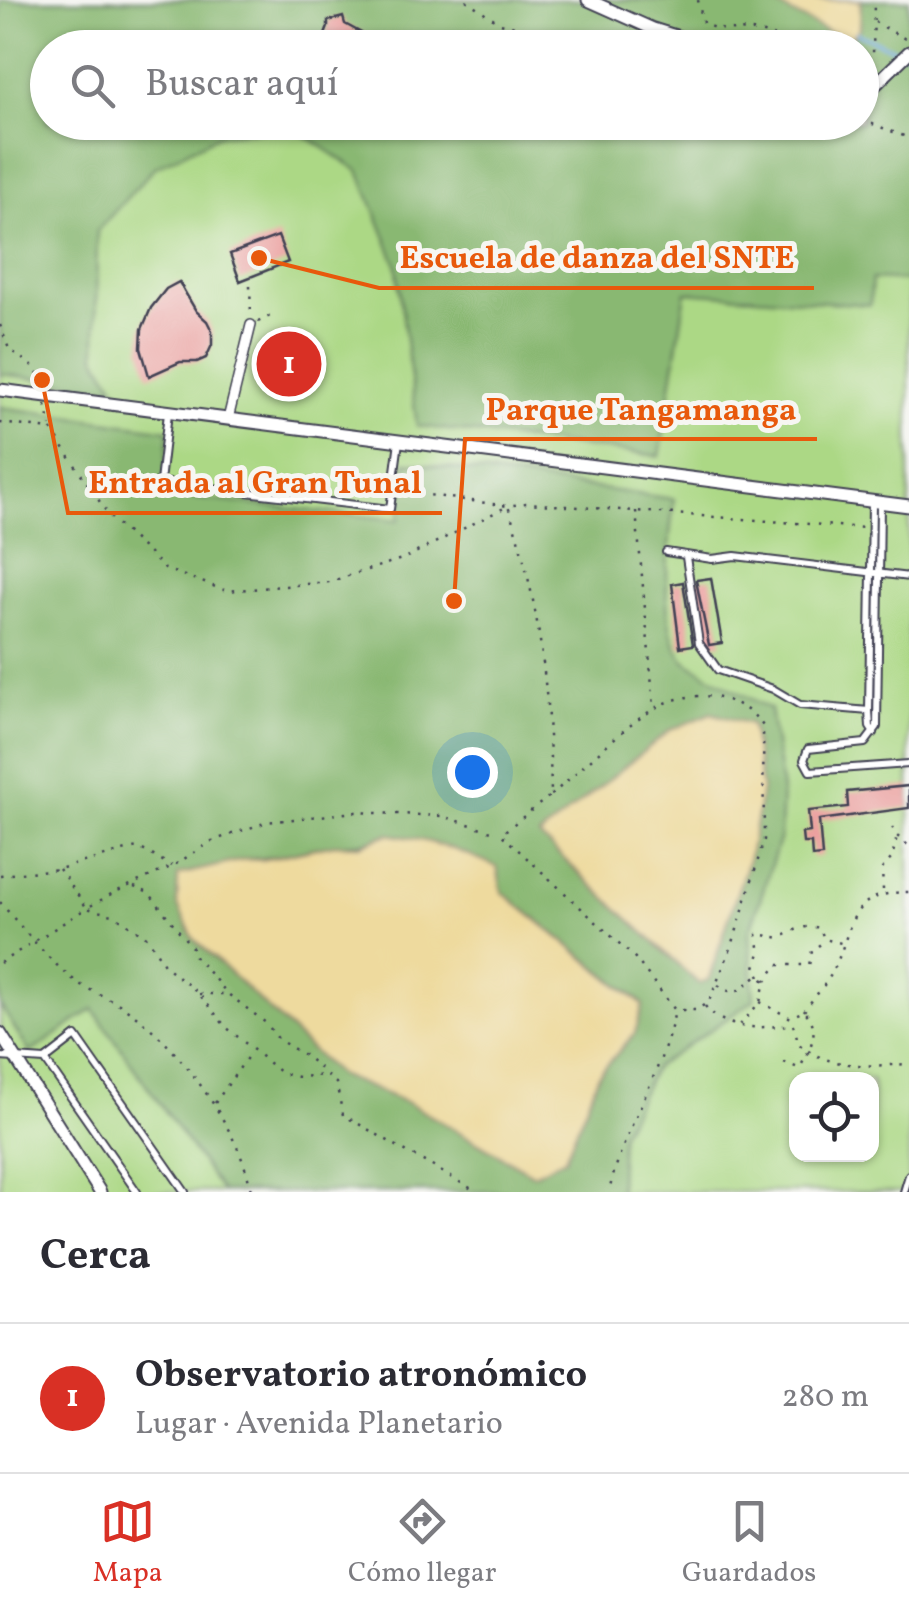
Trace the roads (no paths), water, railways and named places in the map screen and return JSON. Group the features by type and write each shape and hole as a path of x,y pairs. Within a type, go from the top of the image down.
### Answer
{"street":[{"path":"588,0 656,30"},
{"path":"879,81 906,55"},
{"path":"228,420 252,325"},
{"path":"0,390 909,506"},
{"path":"0,1033 100,1192"}],"lane":[{"path":"168,412 160,482 390,510 399,442"},
{"path":"874,733 869,712 875,573 872,529 876,502"},
{"path":"876,502 877,726 865,742 808,749 804,760 810,771 909,764"},
{"path":"666,552 712,559 735,556 909,577"},
{"path":"686,557 699,643 718,670 773,690 800,705 869,712"},
{"path":"0,1057 45,1060 76,1036 185,1192"},
{"path":"45,1060 137,1192"},
{"path":"904,1192 909,1176"}],"waterway":[{"path":"879,43 903,53"}],"place":[{"name":"Escuela de danza del SNTE","path":"259,258"},
{"name":"Observatorio atronómico","path":"289,364"},
{"name":"Entrada al Gran Tunal","path":"42,380"},
{"name":"Parque Tangamanga","path":"454,601"}]}
